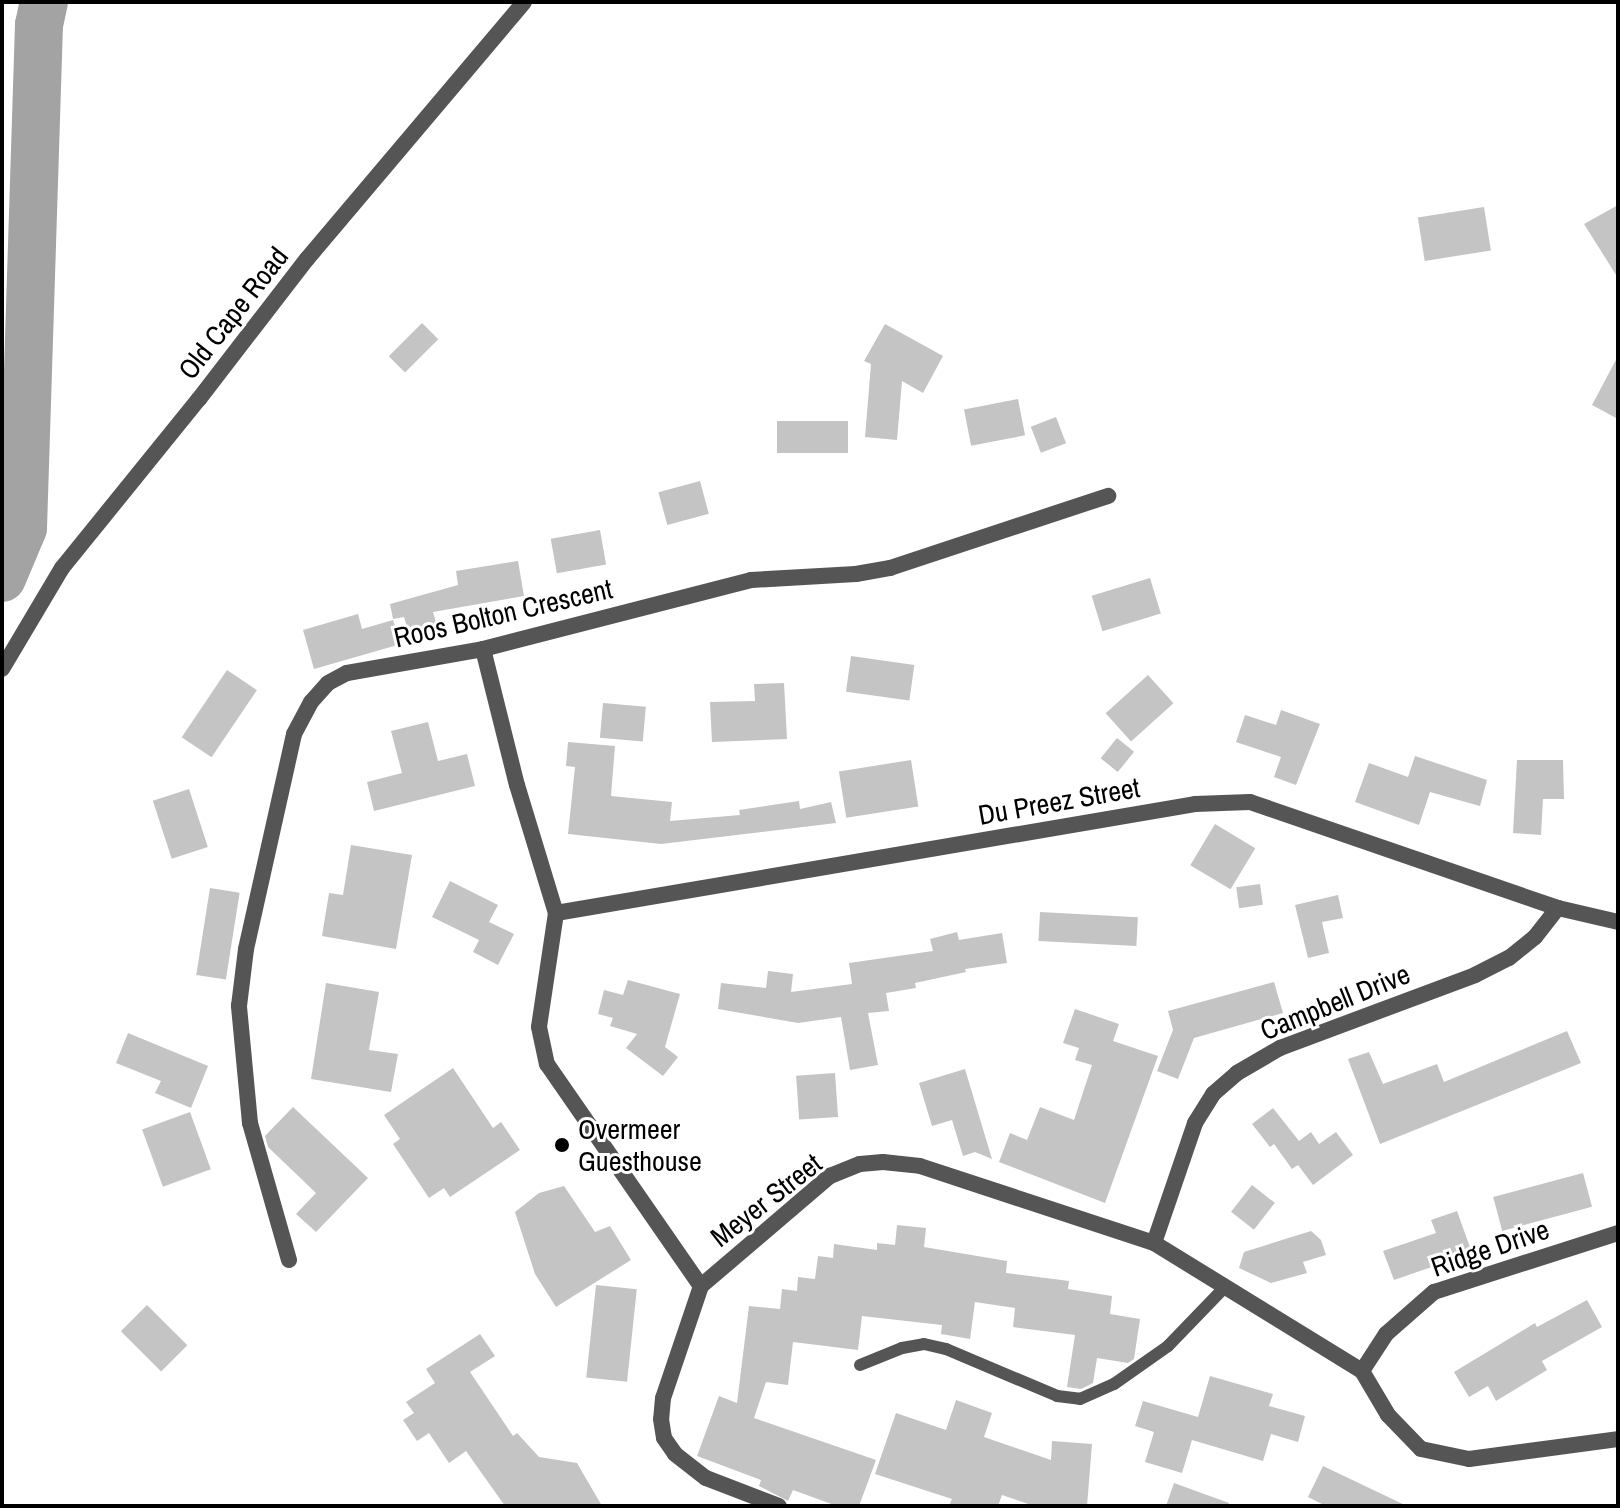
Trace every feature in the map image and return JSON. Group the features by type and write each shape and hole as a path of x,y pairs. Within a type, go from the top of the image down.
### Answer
{"street":[{"name":"Old Cape Road","path":"2,669 62,568 307,259 524,2"},
{"name":"Roos Bolton Crescent","path":"289,1260 263,1176 245,1096 239,1006 246,949 294,734 311,702 328,683 347,673 483,649 751,580 856,574 890,568 1108,496"},
{"name":"Meyer Street","path":"483,649 517,785 556,913 539,1027 547,1064 701,1286 830,1176 860,1164 883,1162 920,1166 1154,1243 1362,1371 1401,1431 1421,1449 1438,1455 1469,1459 1618,1439"},
{"name":"Du Preez Street","path":"556,913 1195,804 1250,802 1281,810 1558,908"},
{"path":"1558,908 1618,922"},
{"name":"Campbell Drive","path":"1154,1243 1195,1123 1213,1094 1237,1073 1280,1048 1497,964 1535,937 1558,908"},
{"name":"Ridge Drive","path":"1362,1371 1386,1334 1434,1292 1618,1233"},
{"path":"701,1286 663,1398 661,1419 664,1438 675,1454 706,1478 779,1506"}],"lane":[{"path":"860,1365 902,1348 924,1344 946,1349 1057,1396 1080,1399 1106,1389 1168,1346 1225,1287"}],"building":[{"path":"1618,205 1618,278 1584,224"},
{"path":"1484,207 1491,250 1425,261 1418,217"},
{"path":"422,323 438,339 405,372 389,356"},
{"path":"885,324 943,356 923,393 902,381 897,440 865,437 871,364 864,361"},
{"path":"1618,356 1618,419 1592,405"},
{"path":"1018,399 1025,435 971,446 964,409"},
{"path":"1056,417 1066,443 1041,453 1031,427"},
{"path":"777,421 848,421 848,453 777,453"},
{"path":"700,481 709,514 667,525 658,492"},
{"path":"600,530 606,564 557,573 551,539"},
{"path":"518,561 524,596 433,612 437,626 409,634 404,617 393,619 390,604 458,585 456,571"},
{"path":"1150,578 1161,613 1102,631 1092,596"},
{"path":"358,614 362,629 393,620 401,644 314,669 303,630"},
{"path":"851,656 914,665 909,701 846,692"},
{"path":"227,670 257,690 212,757 182,737"},
{"path":"1148,675 1173,703 1131,741 1106,713"},
{"path":"784,683 787,739 712,742 710,702 755,701 754,684"},
{"path":"603,703 646,707 643,742 600,738"},
{"path":"1281,710 1320,724 1296,785 1274,777 1281,757 1236,742 1245,715 1276,725"},
{"path":"428,722 438,761 467,754 475,786 374,811 367,782 402,773 391,731"},
{"path":"1117,738 1134,752 1118,772 1101,758"},
{"path":"568,742 615,746 611,796 672,802 670,821 740,815 739,810 799,801 800,809 831,802 836,823 661,844 568,834 575,767 566,766"},
{"path":"1415,756 1487,780 1480,806 1430,792 1419,825 1355,802 1369,763 1408,777"},
{"path":"911,760 918,806 846,818 839,771"},
{"path":"1517,760 1563,760 1564,799 1543,799 1541,835 1513,833"},
{"path":"189,789 208,847 172,859 153,801"},
{"path":"1215,824 1255,848 1231,889 1190,865"},
{"path":"351,845 412,855 396,949 322,936 329,893 343,895"},
{"path":"450,881 498,905 489,922 514,934 498,965 473,952 479,940 432,917"},
{"path":"1260,884 1263,905 1239,908 1236,887"},
{"path":"210,888 240,893 226,980 196,975"},
{"path":"1338,895 1343,918 1322,922 1329,953 1308,958 1295,905"},
{"path":"1040,912 1138,917 1136,946 1038,941"},
{"path":"957,932 959,940 1002,933 1007,963 965,969 966,972 915,983 916,988 886,993 889,1011 868,1013 878,1065 850,1070 841,1017 798,1023 718,1009 721,983 766,988 768,971 793,974 791,992 852,984 849,963 933,951 930,939"},
{"path":"628,980 680,994 665,1047 678,1057 663,1076 626,1048 637,1034 610,1026 613,1018 598,1014 604,990 623,995"},
{"path":"1274,982 1283,1013 1194,1038 1178,1079 1157,1071 1173,1030 1168,1011"},
{"path":"326,983 379,992 369,1050 398,1054 391,1092 311,1079"},
{"path":"1075,1009 1119,1024 1113,1041 1158,1056 1105,1203 999,1162 1010,1133 1027,1140 1040,1107 1074,1120 1092,1065 1075,1060 1079,1048 1063,1043"},
{"path":"1567,1031 1581,1063 1380,1144 1348,1059 1369,1052 1383,1084 1437,1064 1444,1082"},
{"path":"128,1033 208,1066 191,1108 155,1093 161,1081 116,1063"},
{"path":"453,1068 493,1128 501,1122 520,1150 450,1197 444,1188 429,1198 393,1144 400,1139 384,1115"},
{"path":"965,1069 992,1159 975,1152 963,1156 952,1120 932,1126 919,1083"},
{"path":"835,1073 838,1117 799,1120 796,1076"},
{"path":"293,1107 368,1178 316,1232 296,1214 316,1193 268,1147 265,1136"},
{"path":"1273,1108 1299,1141 1311,1132 1319,1144 1336,1132 1353,1155 1313,1185 1298,1165 1292,1169 1274,1144 1270,1147 1252,1124"},
{"path":"190,1112 211,1169 163,1187 142,1129"},
{"path":"1583,1173 1592,1207 1502,1231 1493,1197"},
{"path":"1252,1185 1275,1203 1254,1230 1231,1212"},
{"path":"564,1186 595,1232 610,1226 631,1260 556,1307 535,1274 515,1212 539,1193"},
{"path":"1457,1211 1472,1253 1394,1280 1383,1251 1436,1233 1431,1220"},
{"path":"897,1225 926,1228 924,1247 1007,1261 1006,1273 1069,1281 1068,1289 1112,1296 1110,1314 1140,1319 1134,1359 1128,1363 1097,1358 1093,1383 1081,1389 1067,1387 1075,1335 1013,1327 1015,1308 975,1302 970,1339 941,1334 942,1325 862,1316 858,1350 793,1342 788,1385 766,1382 754,1418 876,1460 859,1506 837,1506 793,1490 788,1501 759,1486 761,1480 697,1456 719,1396 737,1403 749,1306 780,1309 782,1289 797,1291 798,1277 815,1279 818,1256 833,1258 834,1244 877,1250 877,1243 895,1245"},
{"path":"1311,1231 1321,1240 1326,1255 1303,1262 1307,1273 1271,1283 1239,1268 1244,1252"},
{"path":"596,1285 637,1289 627,1382 586,1377"},
{"path":"1587,1300 1602,1327 1542,1361 1547,1370 1496,1401 1488,1386 1469,1397 1454,1372 1535,1323 1537,1327"},
{"path":"147,1305 187,1345 161,1371 121,1331"},
{"path":"480,1334 495,1356 470,1372 513,1436 517,1433 539,1457 577,1463 602,1506 505,1506 466,1451 449,1463 429,1433 417,1441 403,1420 414,1413 406,1402 435,1383 426,1369"},
{"path":"1210,1376 1273,1394 1269,1406 1305,1416 1298,1442 1271,1434 1263,1461 1192,1440 1182,1473 1145,1462 1154,1432 1135,1426 1143,1401 1198,1417"},
{"path":"956,1400 992,1413 984,1437 1051,1460 1052,1441 1092,1444 1087,1506 1034,1506 1002,1495 998,1506 949,1506 952,1499 875,1474 896,1413 946,1430"},
{"path":"1323,1466 1407,1506 1326,1506 1308,1497"},
{"path":"1174,1483 1229,1503 1228,1506 1166,1506"}],"waterway":[{"path":"2,578 23,528 39,25 44,2"}],"place":[{"name":"Overmeer Guesthouse","path":"562,1145"}]}
